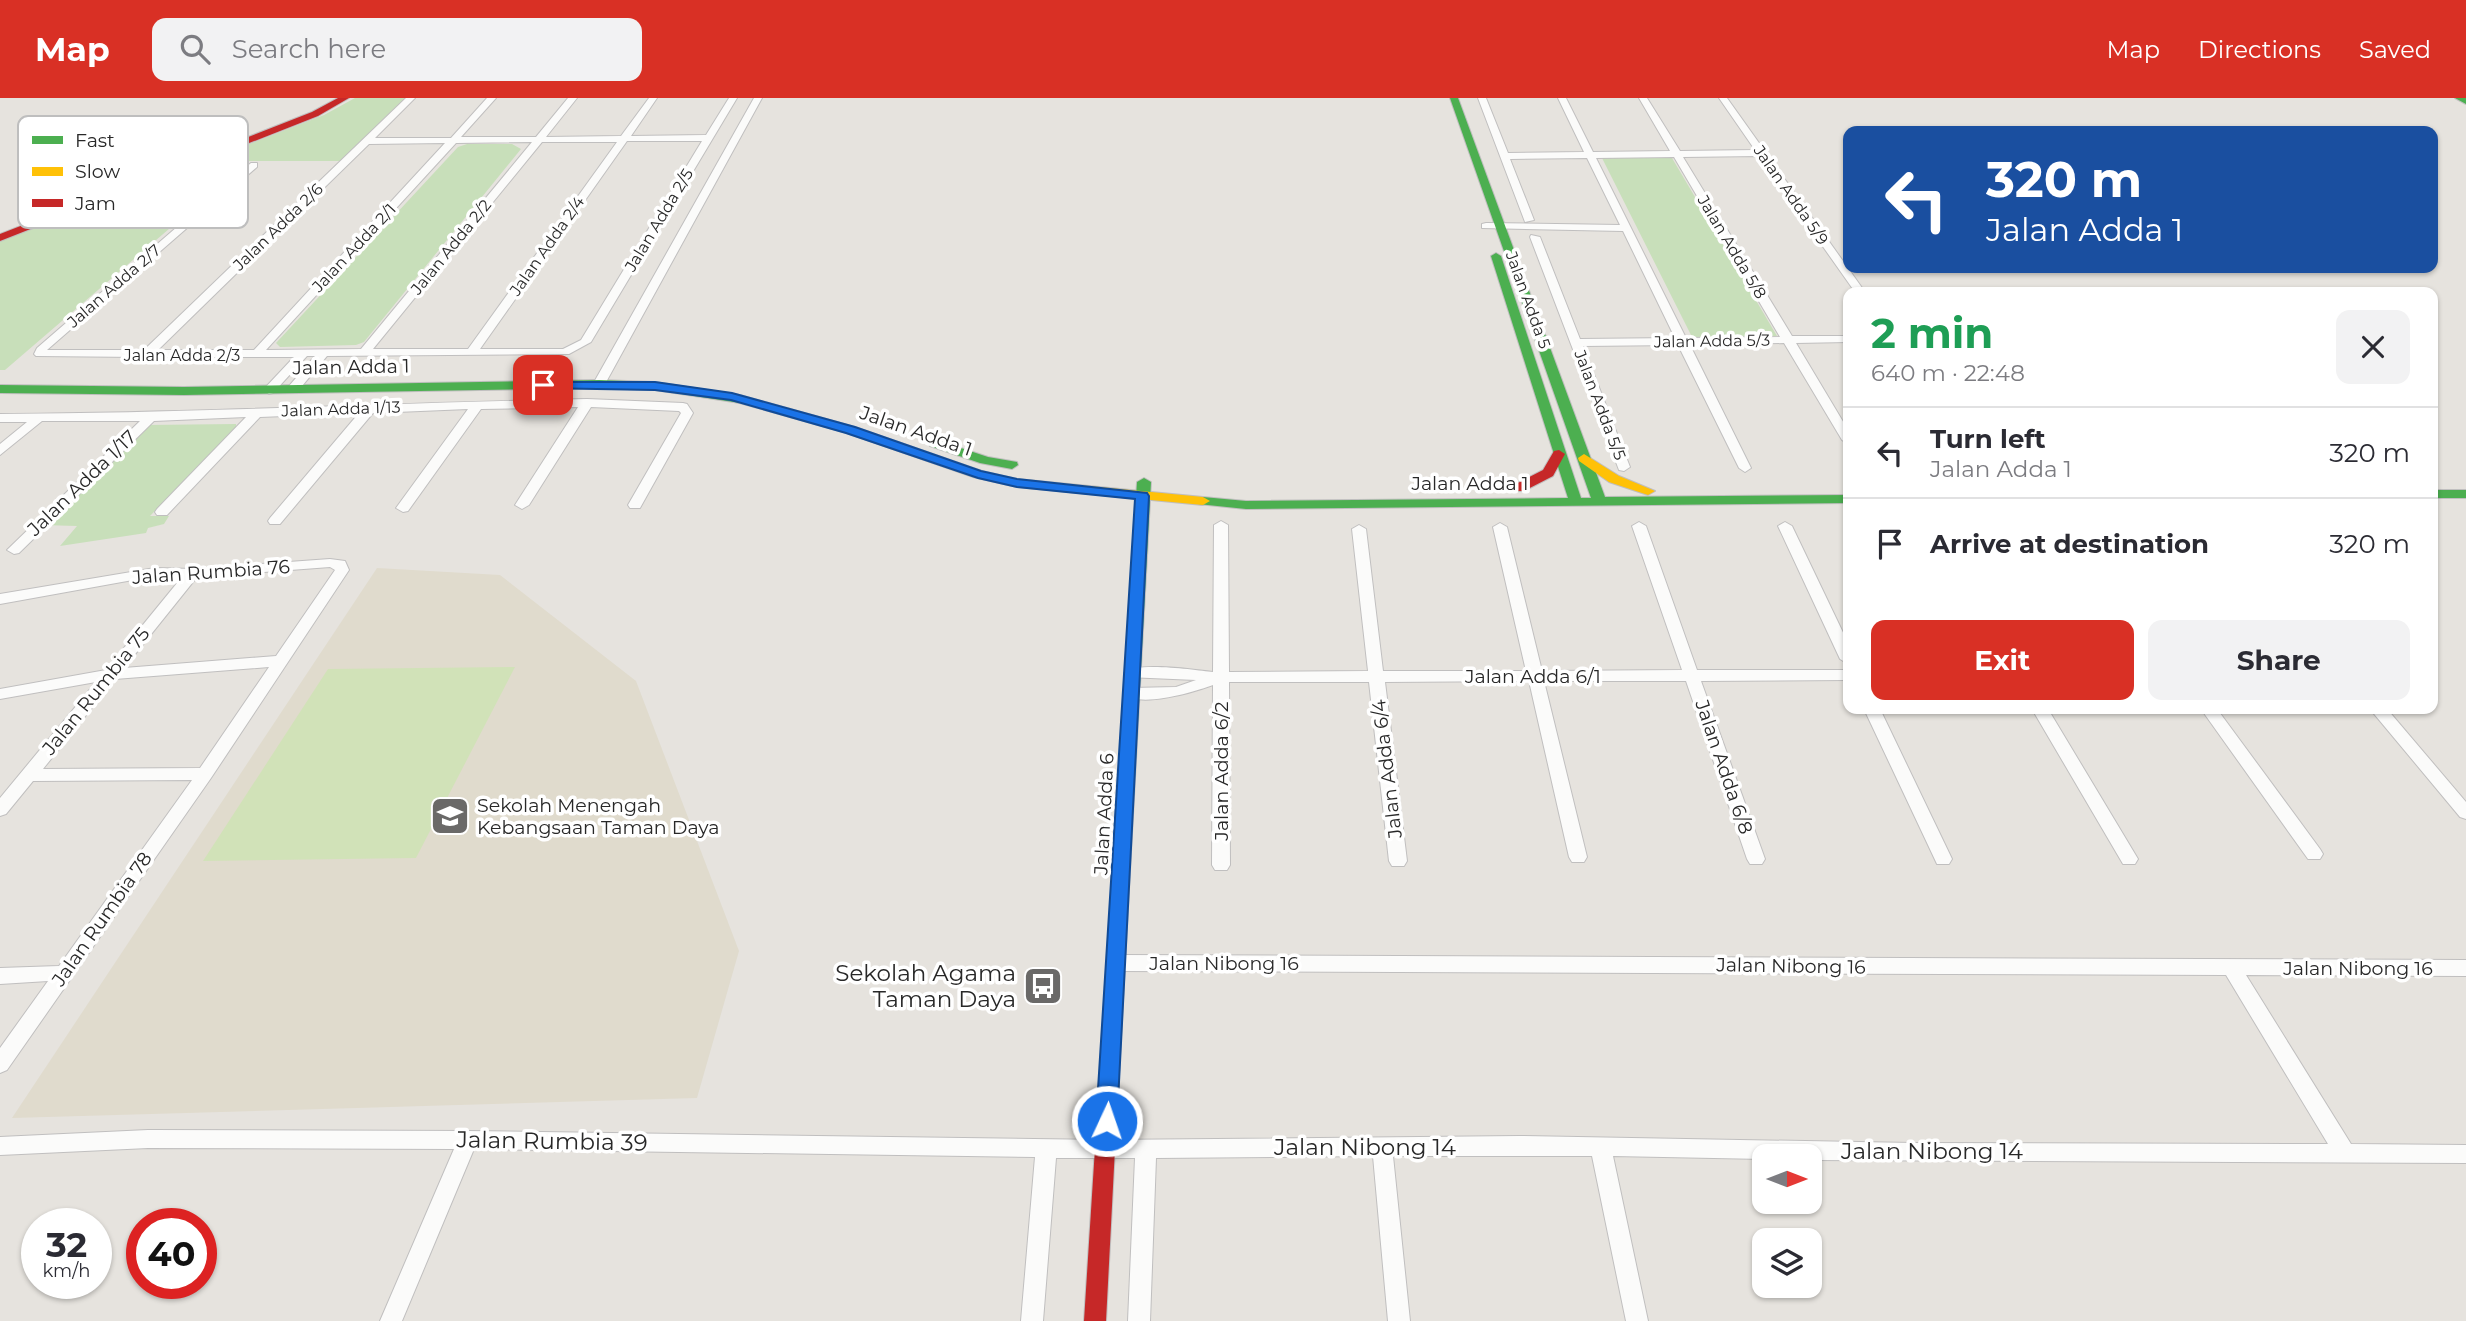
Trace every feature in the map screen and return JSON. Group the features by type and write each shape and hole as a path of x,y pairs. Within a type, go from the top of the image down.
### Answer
{"street":[{"path":"248,137 331,98"},
{"path":"248,137 315,114 345,98"},
{"name":"Jalan Adda 2/6","path":"145,356 411,98"},
{"name":"Jalan Adda 2/1","path":"255,355 492,98"},
{"name":"Jalan Adda 2/2","path":"363,354 573,98"},
{"name":"Jalan Adda 2/4","path":"471,353 653,98"},
{"name":"Jalan Adda 2/5","path":"471,353 565,352 585,342 733,98"},
{"path":"602,378 758,98"},
{"name":"Jalan Adda 5","path":"1441,98 1495,229 1598,496"},
{"name":"Jalan Adda 5","path":"1454,98 1495,229 1559,454 1574,496"},
{"path":"1482,98 1529,220"},
{"path":"1562,98 1745,468"},
{"name":"Jalan Adda 5/8","path":"1643,98 1843,432"},
{"name":"Jalan Adda 5/9","path":"1723,98 1843,268"},
{"path":"2459,98 2466,101"},
{"path":"367,141 709,138"},
{"path":"1504,156 1762,153"},
{"name":"Jalan Adda 2/7","path":"248,170 254,165"},
{"path":"0,230 18,223"},
{"path":"0,238 25,228"},
{"name":"Jalan Adda 2/7","path":"40,354 182,228"},
{"path":"1495,229 1626,228"},
{"name":"Jalan Adda 5/5","path":"1535,237 1624,467"},
{"name":"Jalan Adda 5/3","path":"1576,343 1843,340"},
{"path":"363,354 471,353"},
{"name":"Jalan Adda 2/3","path":"40,354 363,354"},
{"path":"274,385 303,354"},
{"path":"297,384 323,354"},
{"name":"Jalan Adda 1","path":"0,378 274,385"},
{"name":"Jalan Adda 1","path":"0,389 602,378 732,397 851,430 978,474 1017,483 1244,491 1519,488 1574,496"},
{"path":"522,505 587,403"},
{"name":"Jalan Adda 1/13","path":"0,418 151,417 371,407 587,403 683,407 687,413 635,505"},
{"path":"403,508 478,405"},
{"path":"275,521 371,407"},
{"path":"162,512 258,412"},
{"name":"Jalan Adda 1/17","path":"14,550 151,417"},
{"path":"0,451 39,418"},
{"path":"1519,488 1548,473 1559,454"},
{"path":"1584,458 1620,484 1648,491"},
{"name":"Jalan Adda 1","path":"1143,489 1246,505 1574,496 1843,499"},
{"name":"Jalan Adda 6","path":"1095,1321 1143,489"},
{"name":"Jalan Adda 1","path":"1598,496 1648,491 1738,499"},
{"path":"2438,494 2466,494"},
{"name":"Jalan Adda 6/2","path":"1221,525 1221,865"},
{"name":"Jalan Adda 6/8","path":"1639,526 1756,859"},
{"path":"1785,526 1843,648"},
{"path":"1500,527 1578,857"},
{"name":"Jalan Adda 6/4","path":"1359,529 1398,861"},
{"name":"Jalan Rumbia 76","path":"0,600 155,572 193,573 340,564"},
{"name":"Jalan Rumbia 78","path":"0,1064 282,661 342,570 340,564"},
{"name":"Jalan Rumbia 75","path":"0,810 193,573"},
{"path":"0,694 111,674 282,661"},
{"path":"1132,673 1178,673 1220,678"},
{"name":"Jalan Adda 6/1","path":"1220,678 1843,675"},
{"path":"1131,693 1177,692 1220,678"},
{"path":"1874,714 1943,859"},
{"path":"2043,714 2129,859"},
{"path":"2212,714 2314,854"},
{"path":"2382,714 2466,813"},
{"path":"28,775 205,774"},
{"name":"Jalan Nibong 16","path":"1116,963 2466,968"},
{"path":"2232,968 2344,1152"},
{"path":"0,976 63,973"},
{"name":"Jalan Rumbia 39","path":"0,1146 149,1139 468,1140 1105,1149"},
{"path":"391,1321 468,1140"},
{"path":"1382,1146 1399,1321"},
{"path":"1601,1146 1637,1321"},
{"name":"Jalan Nibong 14","path":"1105,1149 1601,1146 1913,1152 2466,1154"},
{"path":"1032,1321 1046,1147"},
{"path":"1139,1321 1146,1148"}],"shaded area":[{"name":"Sekolah Menengah Kebangsaan Taman Daya","path":"377,568 500,575 636,681 739,951 697,1098 12,1118"}],"green space":[{"path":"355,98 405,98 340,161 248,161 248,145 324,115"},
{"path":"467,144 512,144 521,149 364,342 356,345 280,347 276,343 458,147"},
{"path":"1602,158 1672,158 1777,336 1692,337"},
{"path":"33,228 170,228 5,370 0,370 0,241"},
{"path":"236,424 150,516 169,516 164,524 148,528 146,533 60,546 77,526 42,525 146,425"},
{"path":"515,667 416,858 203,861 328,669"}],"traffic: fast":[{"path":"1454,98 1600,503"},
{"path":"2459,98 2466,101"},
{"path":"1496,256 1576,503"},
{"path":"0,389 184,391 599,384 655,386 740,399"},
{"path":"934,443 985,460 1012,465"},
{"path":"1105,1148 1144,482"},
{"path":"2438,494 2466,494"},
{"path":"1203,501 1246,505 1843,499"}],"traffic: slow":[{"path":"740,399 851,430 978,474 1017,483 1203,501"},
{"path":"1584,458 1614,479 1648,491"}],"traffic: jam":[{"path":"248,140 315,114 345,98"},
{"path":"0,238 25,228"},
{"path":"1519,488 1548,473 1559,454"},
{"path":"1095,1321 1105,1148"}],"place":[{"name":"Sekolah Menengah Kebangsaan Taman Daya","path":"450,816"},
{"name":"Sekolah Agama Taman Daya","path":"1043,986"}],"route":[{"path":"543,385 655,386 732,397 851,430 978,474 1017,483 1142,496 1107,1121"}]}
